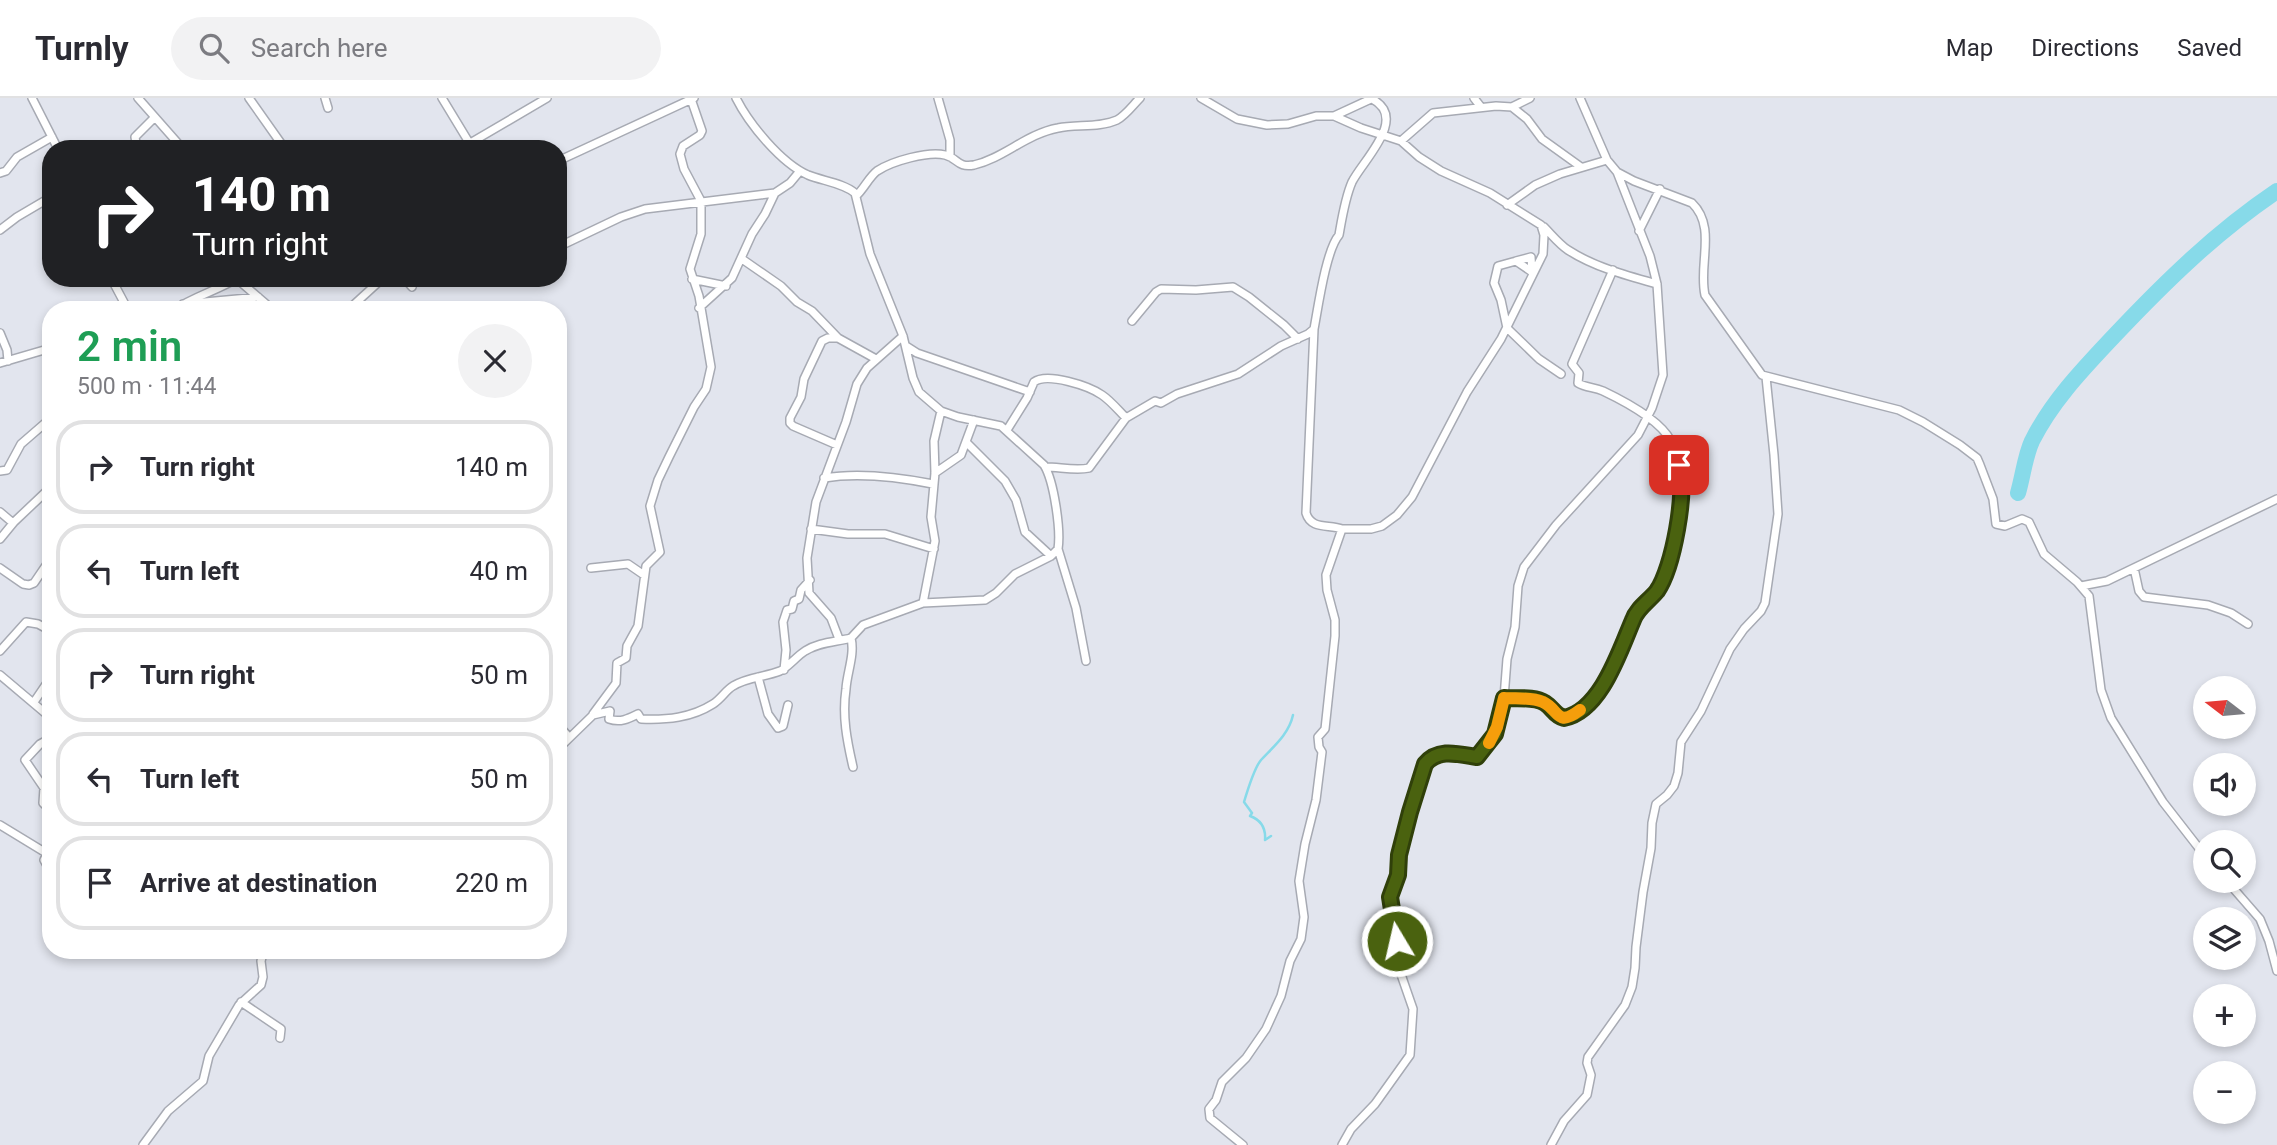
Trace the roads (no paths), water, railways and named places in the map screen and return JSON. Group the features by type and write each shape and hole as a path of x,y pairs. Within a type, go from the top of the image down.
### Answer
{"street":[{"path":"32,98 54,140"},
{"path":"138,98 175,140"},
{"path":"249,98 279,140"},
{"path":"325,98 328,108"},
{"path":"442,98 467,140"},
{"path":"480,140 547,98"},
{"path":"736,98 757,129 787,162 800,171 847,188 856,196 872,261 903,336 917,388 925,398 942,411 995,424 1007,430 1046,467 1059,520 1058,549 1076,608 1086,661"},
{"path":"938,98 950,140 950,157"},
{"path":"856,196 876,172 882,169 932,154 950,157 958,164 964,165 992,160 1028,138 1055,128 1115,120 1124,115 1140,98"},
{"path":"1201,98 1237,119 1267,125 1288,124 1316,116 1334,116 1401,141 1441,171 1478,187 1541,225 1569,250 1613,270 1657,284"},
{"path":"1334,116 1372,98 1380,103 1386,113 1386,123 1382,135 1351,186 1339,235 1331,253 1314,329 1306,513 1308,519 1315,524 1342,529 1371,529 1382,526 1406,505 1426,475 1467,392 1507,328 1544,254 1545,235 1541,225"},
{"path":"1474,98 1481,107"},
{"path":"1401,141 1433,113 1481,107 1512,107 1530,98"},
{"path":"1342,1145 1351,1129 1375,1104 1410,1055 1413,1009 1396,960 1397,941 1390,897 1398,875 1399,855 1410,812 1425,764 1439,754 1477,757 1495,734 1504,698 1506,666 1516,621 1518,586 1524,567 1563,517 1638,435 1648,418 1663,375 1657,284 1650,256 1617,172 1607,160 1580,98"},
{"path":"567,157 692,99 702,131 683,146 681,154 684,169 701,201 701,234 690,269 699,296 699,308 711,363 709,383 694,407 658,480 650,506 660,552 646,566 638,629 626,646 626,658 617,663 616,683 593,715 569,737"},
{"path":"1512,107 1542,139 1581,167"},
{"path":"136,140 135,137 155,118"},
{"path":"47,140 52,137"},
{"path":"0,173 5,172 17,157 42,143"},
{"path":"1507,205 1535,184 1607,160"},
{"path":"567,243 635,212 653,207 775,192 790,183 800,171"},
{"path":"1551,1145 1564,1121 1587,1096 1591,1075 1588,1057 1615,1021 1630,993 1656,806 1674,786 1681,742 1700,711 1730,649 1765,603 1778,514 1766,377 1705,295 1706,240 1698,209 1692,203 1617,172"},
{"path":"1639,231 1660,189"},
{"path":"699,308 726,286 775,192"},
{"path":"0,230 42,202"},
{"path":"742,259 781,286 838,338 876,359"},
{"path":"1516,261 1499,266 1494,283 1507,328 1539,359 1561,374"},
{"path":"1504,698 1543,702 1563,718 1576,713 1599,693 1619,657 1634,617 1657,590 1674,548 1682,490 1681,473 1670,438 1661,427 1611,395 1578,383 1578,373 1572,364 1613,270"},
{"path":"692,279 726,286"},
{"path":"1132,321 1161,289 1196,290 1229,286 1250,297 1298,339"},
{"path":"190,301 222,287"},
{"path":"246,287 263,301"},
{"path":"358,301 373,287"},
{"path":"215,301 258,297"},
{"path":"828,328 804,379 801,397 790,423 837,445"},
{"path":"1046,467 1080,470 1089,468 1126,418 1155,401 1161,402 1238,374 1314,329"},
{"path":"0,333 7,350 4,362"},
{"path":"839,639 831,618 809,593 807,558 816,502 857,384 876,359 903,336"},
{"path":"824,340 838,338"},
{"path":"906,346 917,353 1030,392"},
{"path":"4,362 42,351"},
{"path":"1007,430 1036,380 1045,377 1076,384 1104,396 1126,418"},
{"path":"1766,377 1899,410 1923,422 1977,458 1993,499 1995,523 2005,526 2019,520 2027,520 2044,554 2087,593 2101,690 2109,715 2164,802 2193,840"},
{"path":"923,603 935,541 931,517 935,473 934,441 942,411"},
{"path":"935,473 961,455 974,420"},
{"path":"3,470 21,444 42,428"},
{"path":"967,443 1005,481 1016,500 1025,532 1051,556"},
{"path":"0,462 3,470"},
{"path":"824,478 865,476 933,484"},
{"path":"0,539 42,495"},
{"path":"2081,586 2107,581 2277,499"},
{"path":"0,512 13,523"},
{"path":"811,529 848,534 885,534 934,549"},
{"path":"1243,1145 1210,1118 1209,1109 1216,1100 1222,1082 1246,1058 1266,1029 1302,933 1303,909 1299,881 1316,800 1322,752 1318,737 1325,729 1334,652 1335,621 1326,575 1342,529"},
{"path":"593,715 610,711 609,719 616,722 638,714 641,719 684,718 714,704 733,686 783,670 792,659 798,658 805,651 839,639 852,638 863,625 923,603 985,600 1021,570 1051,556 1058,549"},
{"path":"591,568 628,564 645,575"},
{"path":"0,568 24,585 30,585 42,570"},
{"path":"2134,568 2138,587 2144,597 2208,605 2231,613 2248,624"},
{"path":"783,670 786,650 783,622 788,610 792,610 794,601 799,599 801,590 810,580"},
{"path":"0,652 26,622 42,626"},
{"path":"852,638 844,709 853,767"},
{"path":"0,675 42,710"},
{"path":"758,677 768,714 778,728 783,726 788,705"},
{"path":"34,702 42,690"},
{"path":"42,743 25,760 42,785"},
{"path":"0,825 42,848"},
{"path":"2237,893 2260,919 2277,971"},
{"path":"143,1145 168,1111 203,1081 209,1056 241,1002 261,985 262,959"},
{"path":"241,1002 281,1029 280,1038"}],"waterway":[{"path":"2018,493 2032,441 2049,412 2080,373 2191,259 2277,191"},
{"path":"1271,836 1265,840 1262,825 1250,816 1252,813 1244,802 1259,763 1284,734 1293,715"}]}
